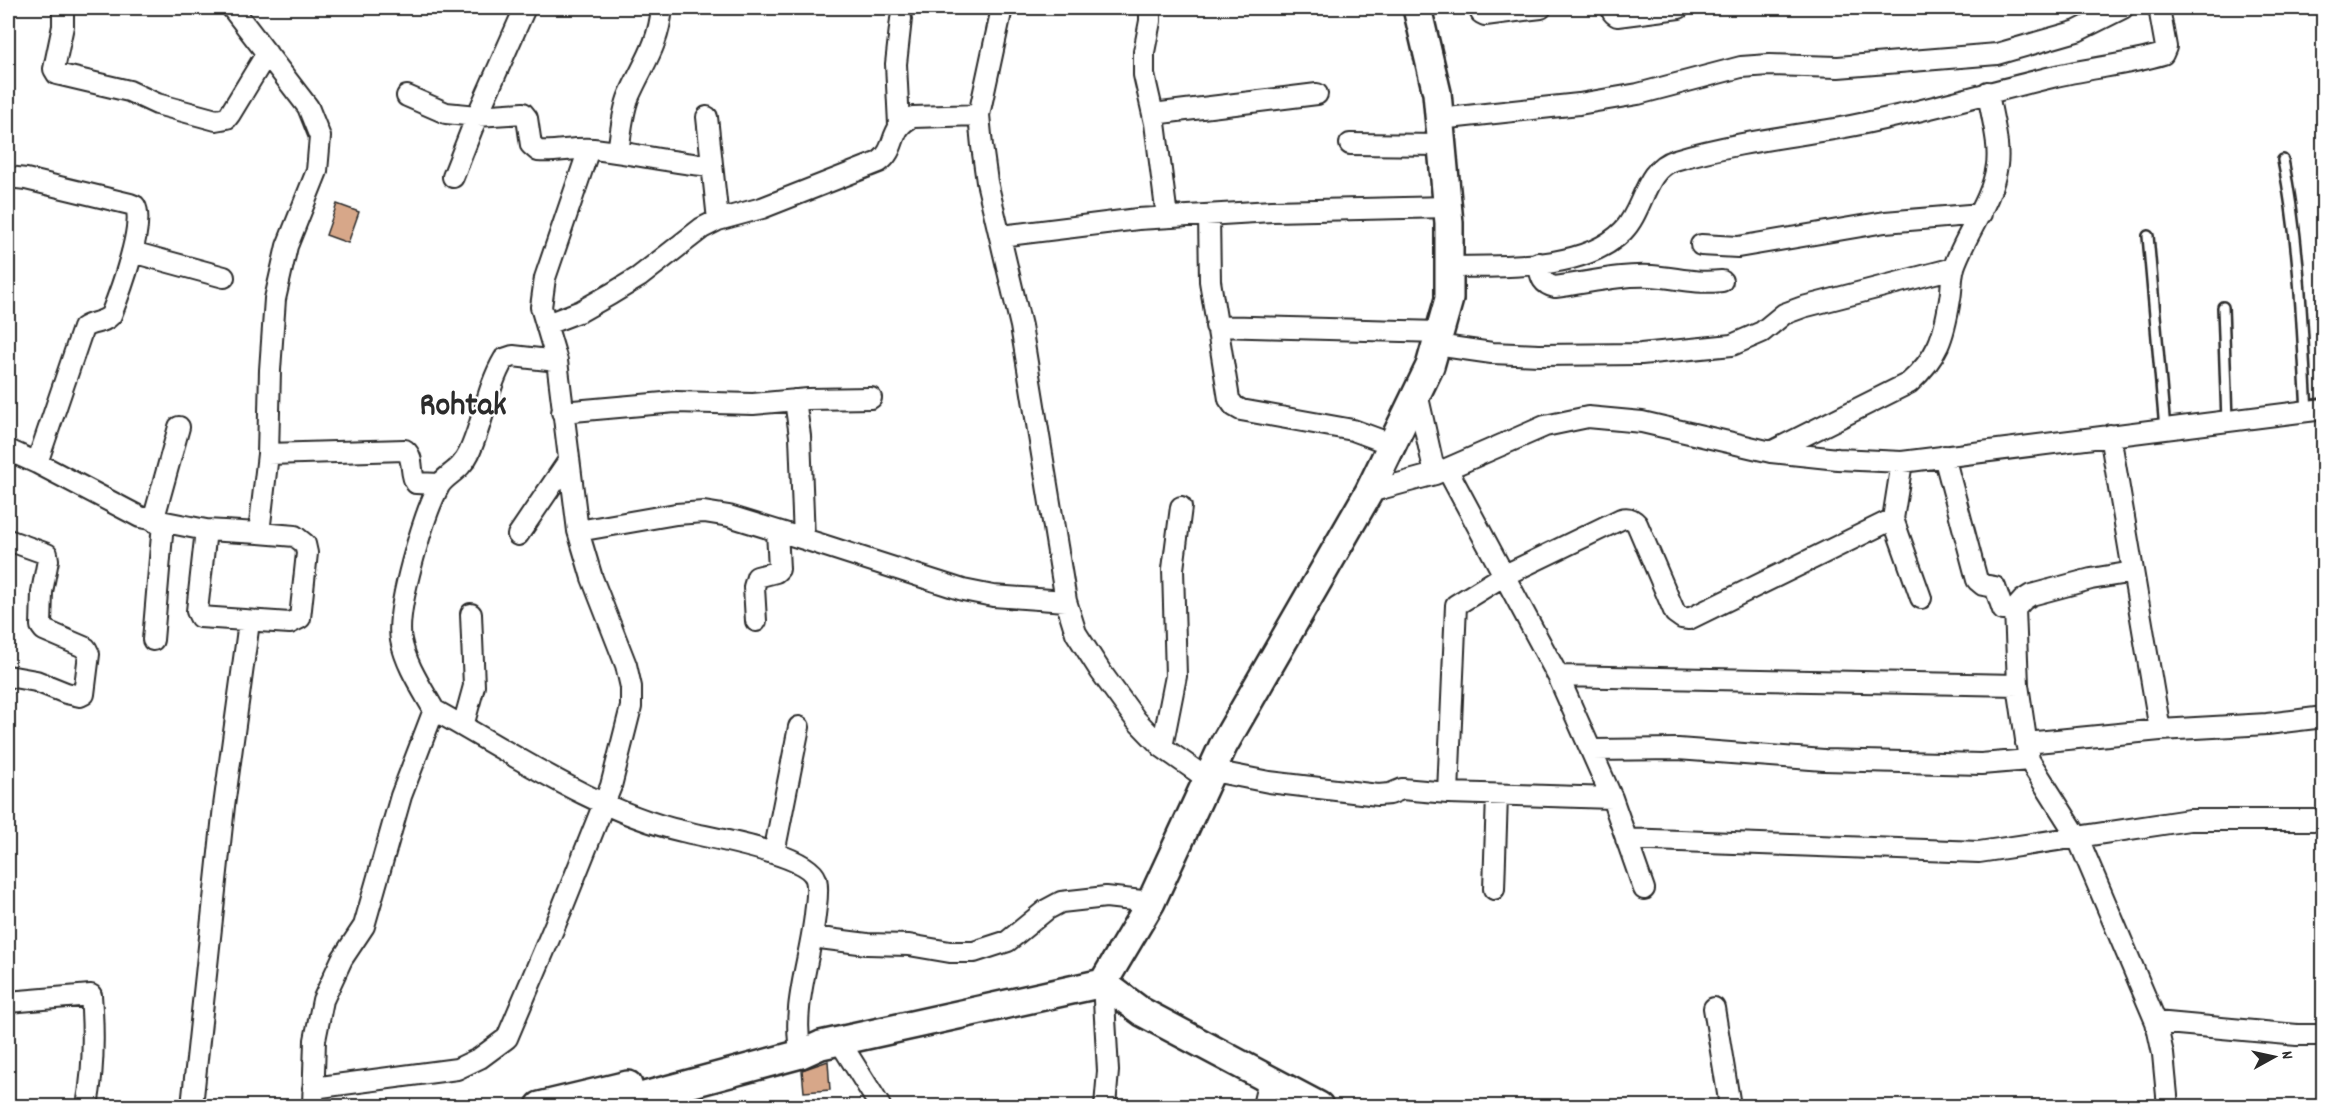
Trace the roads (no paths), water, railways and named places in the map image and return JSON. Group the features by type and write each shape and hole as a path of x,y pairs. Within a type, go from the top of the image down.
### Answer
{"street":[{"path":"63,8 63,26 54,69 57,74 129,91 157,104 216,120 227,118 267,53"},
{"path":"232,8 308,107 320,137 317,171 287,246 275,299 268,454 259,533"},
{"path":"453,177 477,116 525,8"},
{"path":"618,152 628,97 656,40 662,8"},
{"path":"1002,8 979,115 987,182 1021,326 1065,601 1076,633 1136,720 1162,747 1211,775 1378,795 1390,794 1402,789 1448,793 1612,798"},
{"path":"1150,8 1144,52 1144,75 1153,114 1167,217"},
{"path":"1105,1107 1108,1071 1104,984 1151,902 1223,746 1369,492 1430,366 1438,339 1449,299 1448,207 1437,93 1417,8"},
{"path":"1479,8 1481,14 1485,15 1541,8"},
{"path":"1612,8 1613,13 1617,16 1647,10 1679,8"},
{"path":"1350,144 1441,132 1638,94 1741,67 1838,66 1997,54 2077,31 2123,8"},
{"path":"1450,267 1513,266 1538,263 1586,254 1609,243 1625,229 1659,167 1669,162 1777,138 1843,127 1988,92 2163,54 2166,47 2159,8"},
{"path":"547,324 581,311 639,277 702,228 718,220 762,208 887,157 899,125 896,64 901,19"},
{"path":"1771,452 1909,384 1927,367 1945,328 1954,268 1981,214 1994,181 1997,148 1988,92"},
{"path":"1153,114 1317,94"},
{"path":"407,96 446,112 477,116 523,113 527,118 531,145 538,151 589,149 618,152 679,164 712,166"},
{"path":"899,125 913,117 979,115"},
{"path":"707,117 718,220"},
{"path":"434,710 401,796 364,926 342,959 323,1000 315,1040 313,1097 458,1069 480,1058 507,1038 611,786 631,706 631,687 626,664 592,578 578,531 557,361 541,306 545,278 589,149"},
{"path":"8,177 26,179 135,206 139,216 132,252 111,315 106,320 88,323 83,328 37,463"},
{"path":"1001,236 1167,217 1272,211 1448,207"},
{"path":"1701,245 1728,248 1885,222 1981,214"},
{"path":"1209,215 1208,262 1216,326 1229,399 1234,406 1240,410 1353,430 1391,444"},
{"path":"132,252 224,277"},
{"path":"1538,263 1544,284 1555,287 1639,276 1701,283 1722,281"},
{"path":"1216,326 1438,339 1492,353 1641,354 1732,345 1762,332 1784,314 1803,307 1954,268"},
{"path":"557,361 513,356 504,359 462,467 440,484 427,515 400,614 400,639 408,665 434,710 604,805 675,830 774,852 812,871 817,881 812,937 802,984 815,1046 880,1107"},
{"path":"1417,393 1441,471 1503,576 1558,676 1612,798 1644,889"},
{"path":"562,412 675,402 753,404 795,400 871,398"},
{"path":"795,400 800,436 804,538"},
{"path":"1369,492 1441,471 1545,426 1588,417 1642,422 1771,452 1838,459 1902,462 2315,411"},
{"path":"153,640 158,522 179,427"},
{"path":"2110,435 2160,730"},
{"path":"8,450 134,514 158,522 206,530 295,536 305,543 307,553 300,618 290,623 249,622 197,615 206,530"},
{"path":"268,454 405,450 410,456 412,475 416,483 440,484"},
{"path":"1944,456 1977,580 1983,585 1995,587 2003,610 2014,609 2031,595 2091,579 2133,572"},
{"path":"518,535 569,460"},
{"path":"1902,462 1893,519 1921,598"},
{"path":"1162,747 1176,676 1173,569 1181,507"},
{"path":"578,531 676,514 704,512 729,516 804,538 963,590 993,596 1065,601"},
{"path":"1448,793 1456,605 1503,576 1621,519 1633,519 1638,524 1675,613 1689,620 1893,519"},
{"path":"756,621 754,587 757,577 776,573 779,569 777,531"},
{"path":"8,540 47,554 48,561 42,592 41,626 44,630 86,648 89,654 84,694 80,696 36,681 8,676"},
{"path":"2014,609 2018,685 2028,751 2077,836 2156,1022 2163,1054 2168,1107"},
{"path":"463,726 474,686 471,614"},
{"path":"192,1107 224,806 249,622"},
{"path":"1558,676 2018,685"},
{"path":"1592,750 1678,749 1824,760 1981,764 2028,751 2160,730 2267,724 2324,717"},
{"path":"774,852 800,727"},
{"path":"1494,889 1497,795"},
{"path":"1626,839 1979,852 2189,820 2324,820"},
{"path":"812,937 867,944 909,945 950,952 974,952 1008,941 1046,910 1061,902 1106,897 1151,902"},
{"path":"540,1107 1104,984 1142,1011 1318,1107"},
{"path":"8,1002 91,995 94,1033 92,1079 87,1107"},
{"path":"1714,1008 1730,1107"},
{"path":"2156,1022 2324,1035"},
{"path":"607,1107 815,1046"},
{"path":"1263,1107 1269,1080"}],"lane":[{"path":"2283,160 2292,205 2315,411"},
{"path":"2148,236 2165,429"},
{"path":"2223,307 2227,421"}],"district":[{"name":"Rohtak","path":"463,402"}]}
